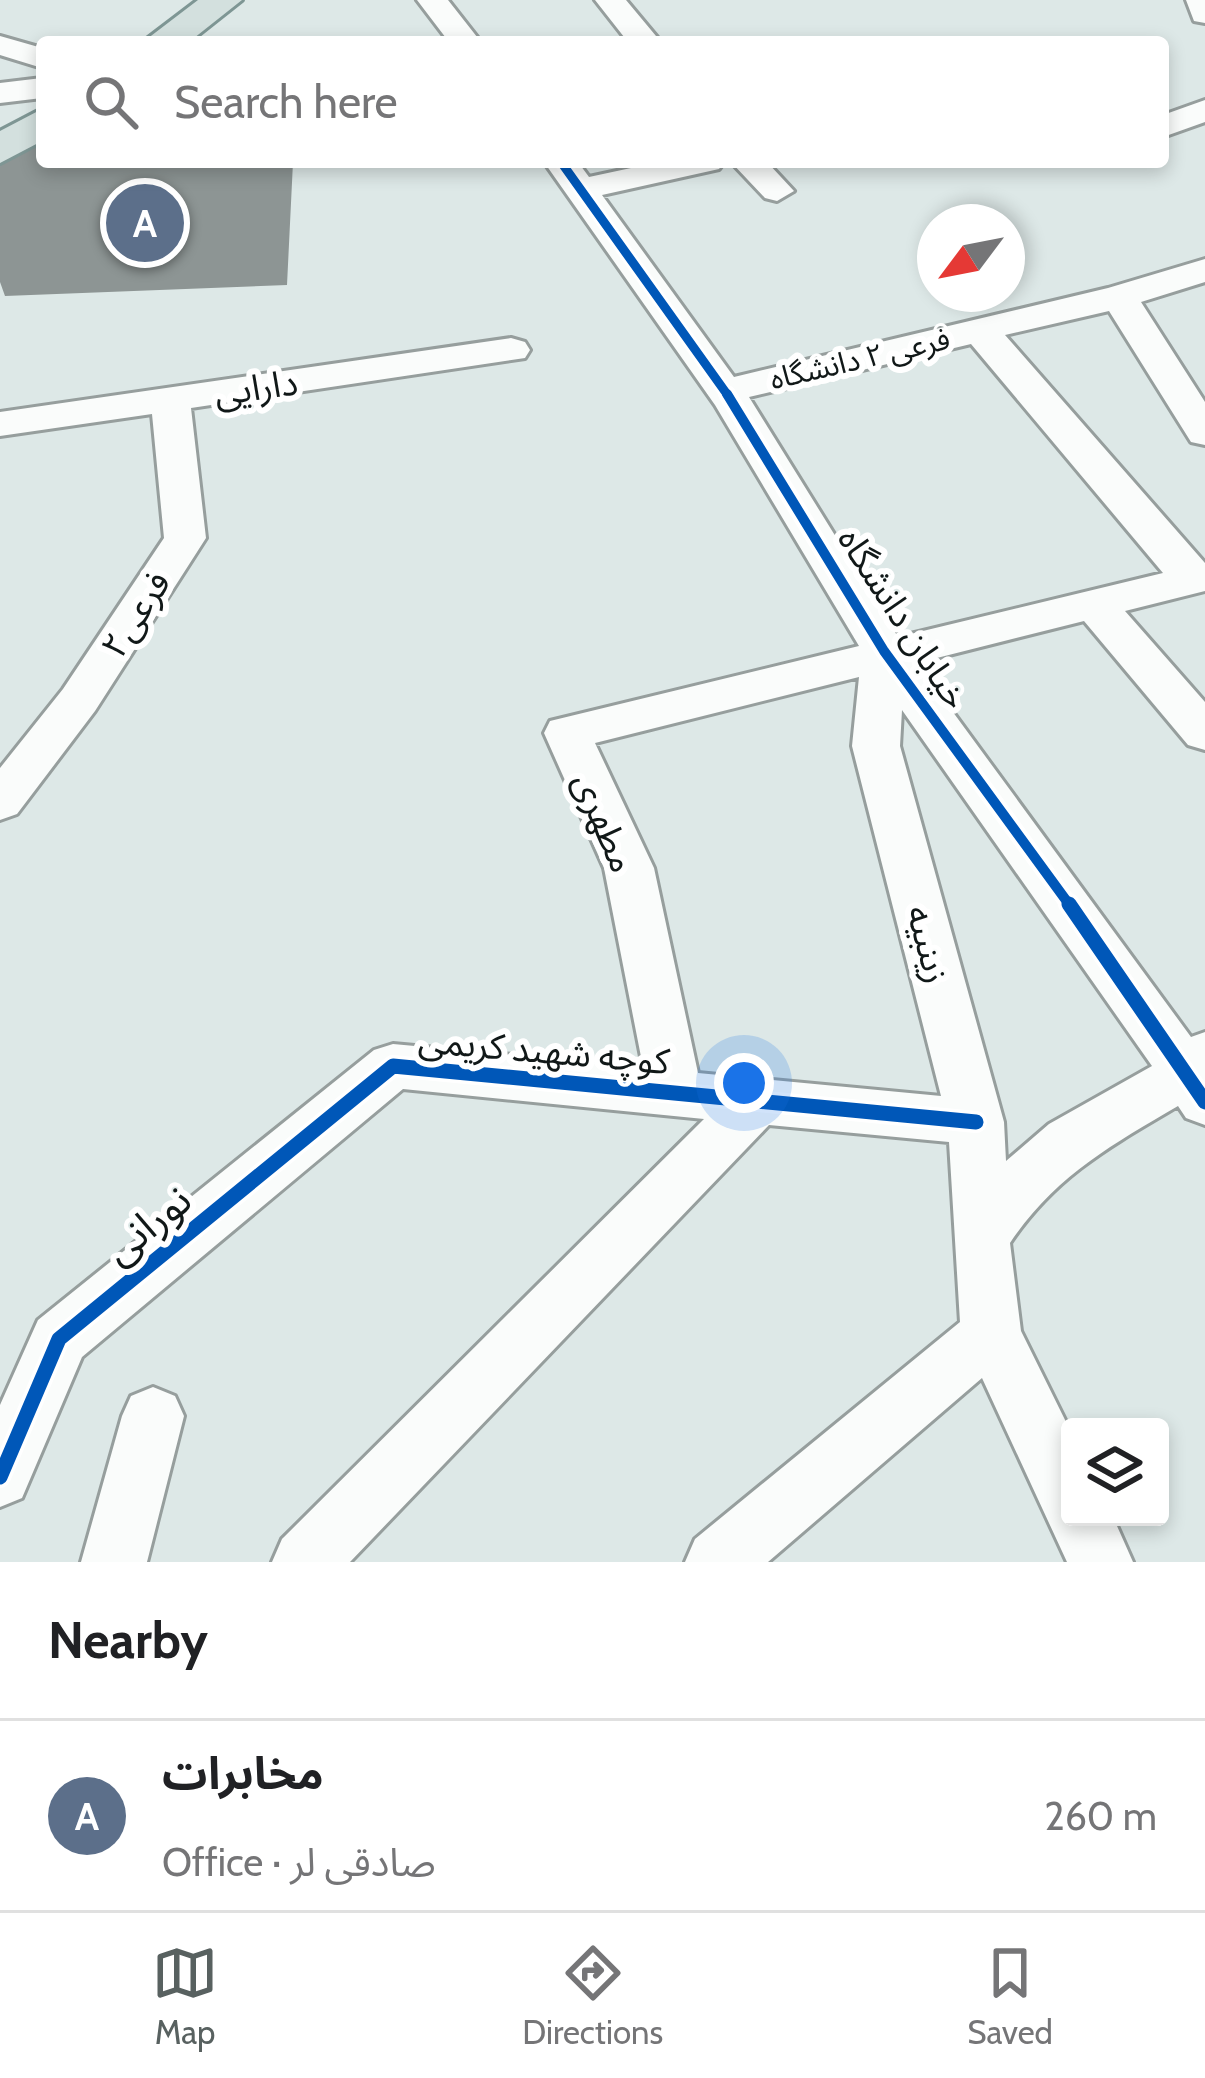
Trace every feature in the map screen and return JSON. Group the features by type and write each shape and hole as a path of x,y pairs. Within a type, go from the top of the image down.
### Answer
{"main road":[{"path":"172,36 223,0"},
{"path":"0,150 36,126"}],"street":[{"path":"432,0 460,36"},
{"path":"610,0 640,36"},
{"path":"1201,0 1205,14"},
{"path":"0,45 36,56"},
{"path":"0,93 36,89"},
{"path":"1169,125 1205,110"},
{"path":"571,176 648,168"},
{"path":"754,168 777,191"},
{"name":"خیابان دانشگاه","path":"571,176 724,391 884,651 1199,1077"},
{"name":"فرعی ۲ دانشگاه","path":"724,391 1119,297 1205,270"},
{"path":"1119,297 1205,434"},
{"path":"884,651 1199,578 980,330"},
{"name":"دارایی","path":"0,424 512,350"},
{"name":"فرعی۲","path":"0,802 79,700 185,538 170,399"},
{"path":"1094,603 1205,733"},
{"name":"مطهری","path":"674,1093 628,868 567,733 884,651"},
{"name":"زینبیه","path":"884,651 876,746 976,1122 980,1239 991,1333 1061,1478"},
{"name":"کوچه شهید کریمی","path":"393,1066 976,1122"},
{"name":"نورانی","path":"0,1477 59,1339 393,1066"},
{"path":"980,1239 1037,1165 1107,1117 1199,1077"},
{"path":"304,1562 758,1100"},
{"path":"718,1562 991,1333"},
{"path":"114,1562 153,1416"},
{"path":"1084,1526 1100,1562"}],"building":[{"path":"36,143 36,168 293,168 287,285 5,296 0,282 0,164"}],"cycle path":[{"path":"565,168 734,404 884,651 1113,965 1205,1102"},
{"path":"0,1477 59,1339 393,1066 976,1122"}],"place":[{"name":"مخابرات","path":"145,223"}]}
